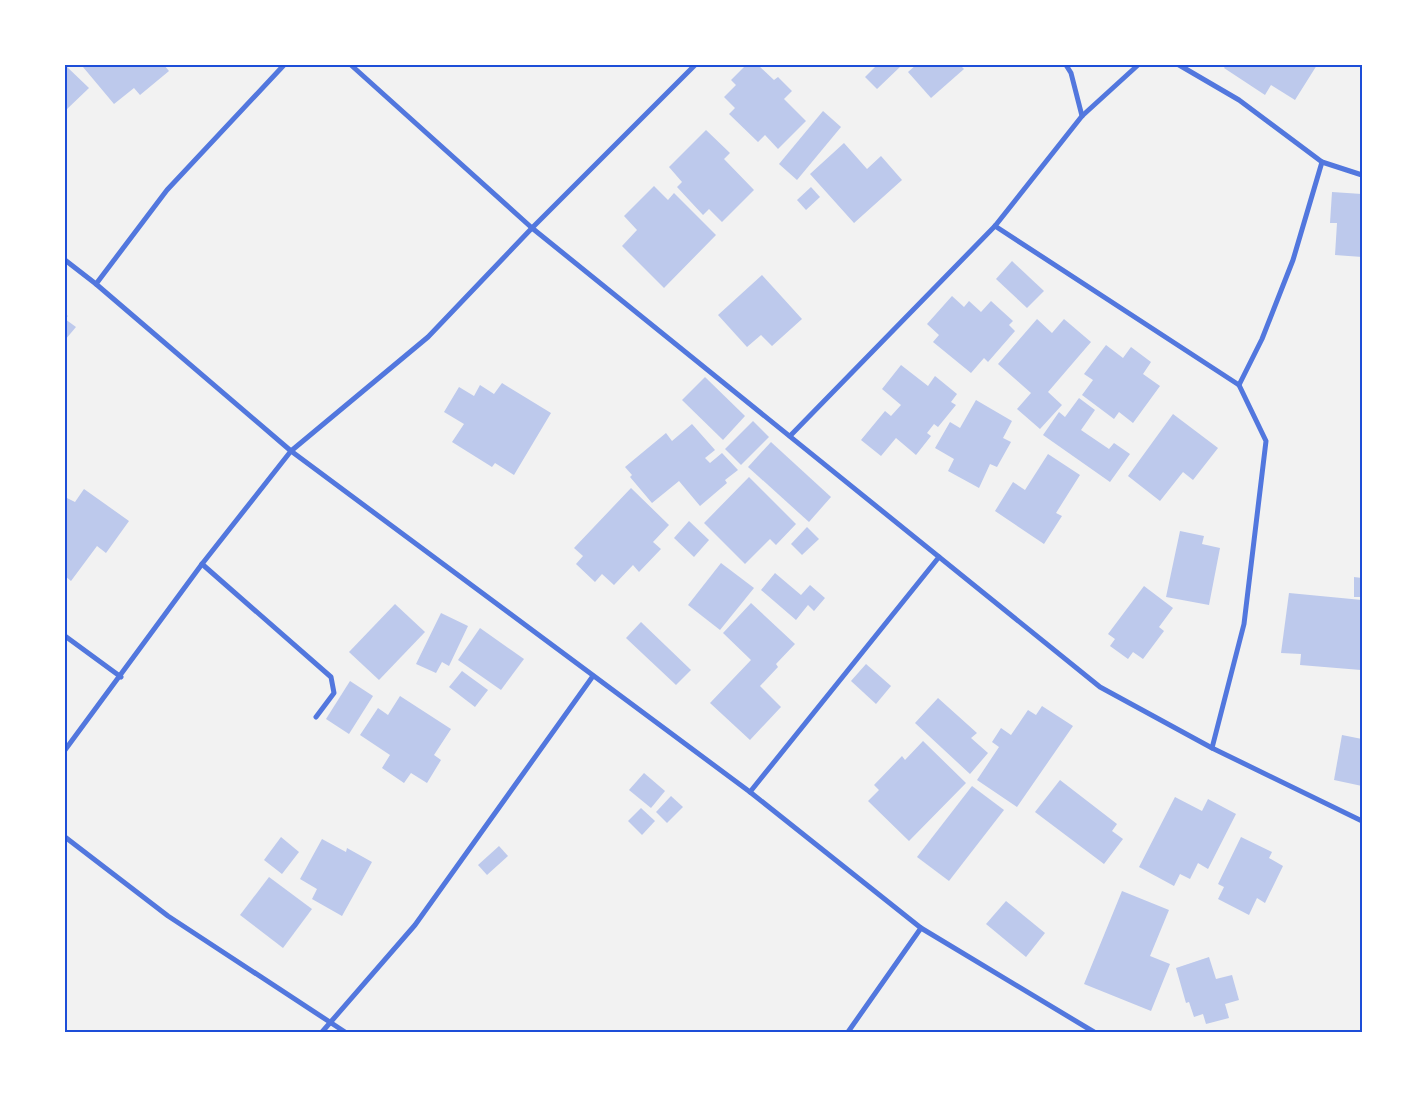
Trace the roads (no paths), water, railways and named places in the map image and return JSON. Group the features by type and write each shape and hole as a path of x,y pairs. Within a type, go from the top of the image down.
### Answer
{"street":[{"path":"96,284 166,190 284,65"},
{"path":"351,65 532,228 1100,687 1212,748 1362,821"},
{"path":"65,750 202,564 291,451 428,337 532,228 695,65"},
{"path":"1066,65 1071,73 1082,116"},
{"path":"790,436 995,226 1082,116 1138,65"},
{"path":"1179,65 1239,100 1322,162 1362,175"},
{"path":"1239,385 1262,339 1293,260 1322,162"},
{"path":"995,226 1239,385 1266,440 1244,624 1212,748"},
{"path":"65,260 96,284 291,451 750,792 921,928 1094,1032"},
{"path":"750,792 939,558"},
{"path":"202,564 331,677 334,693 316,717"},
{"path":"65,636 121,676"},
{"path":"322,1032 414,925 593,676"},
{"path":"65,837 168,916 345,1032"},
{"path":"848,1032 921,928"}]}
